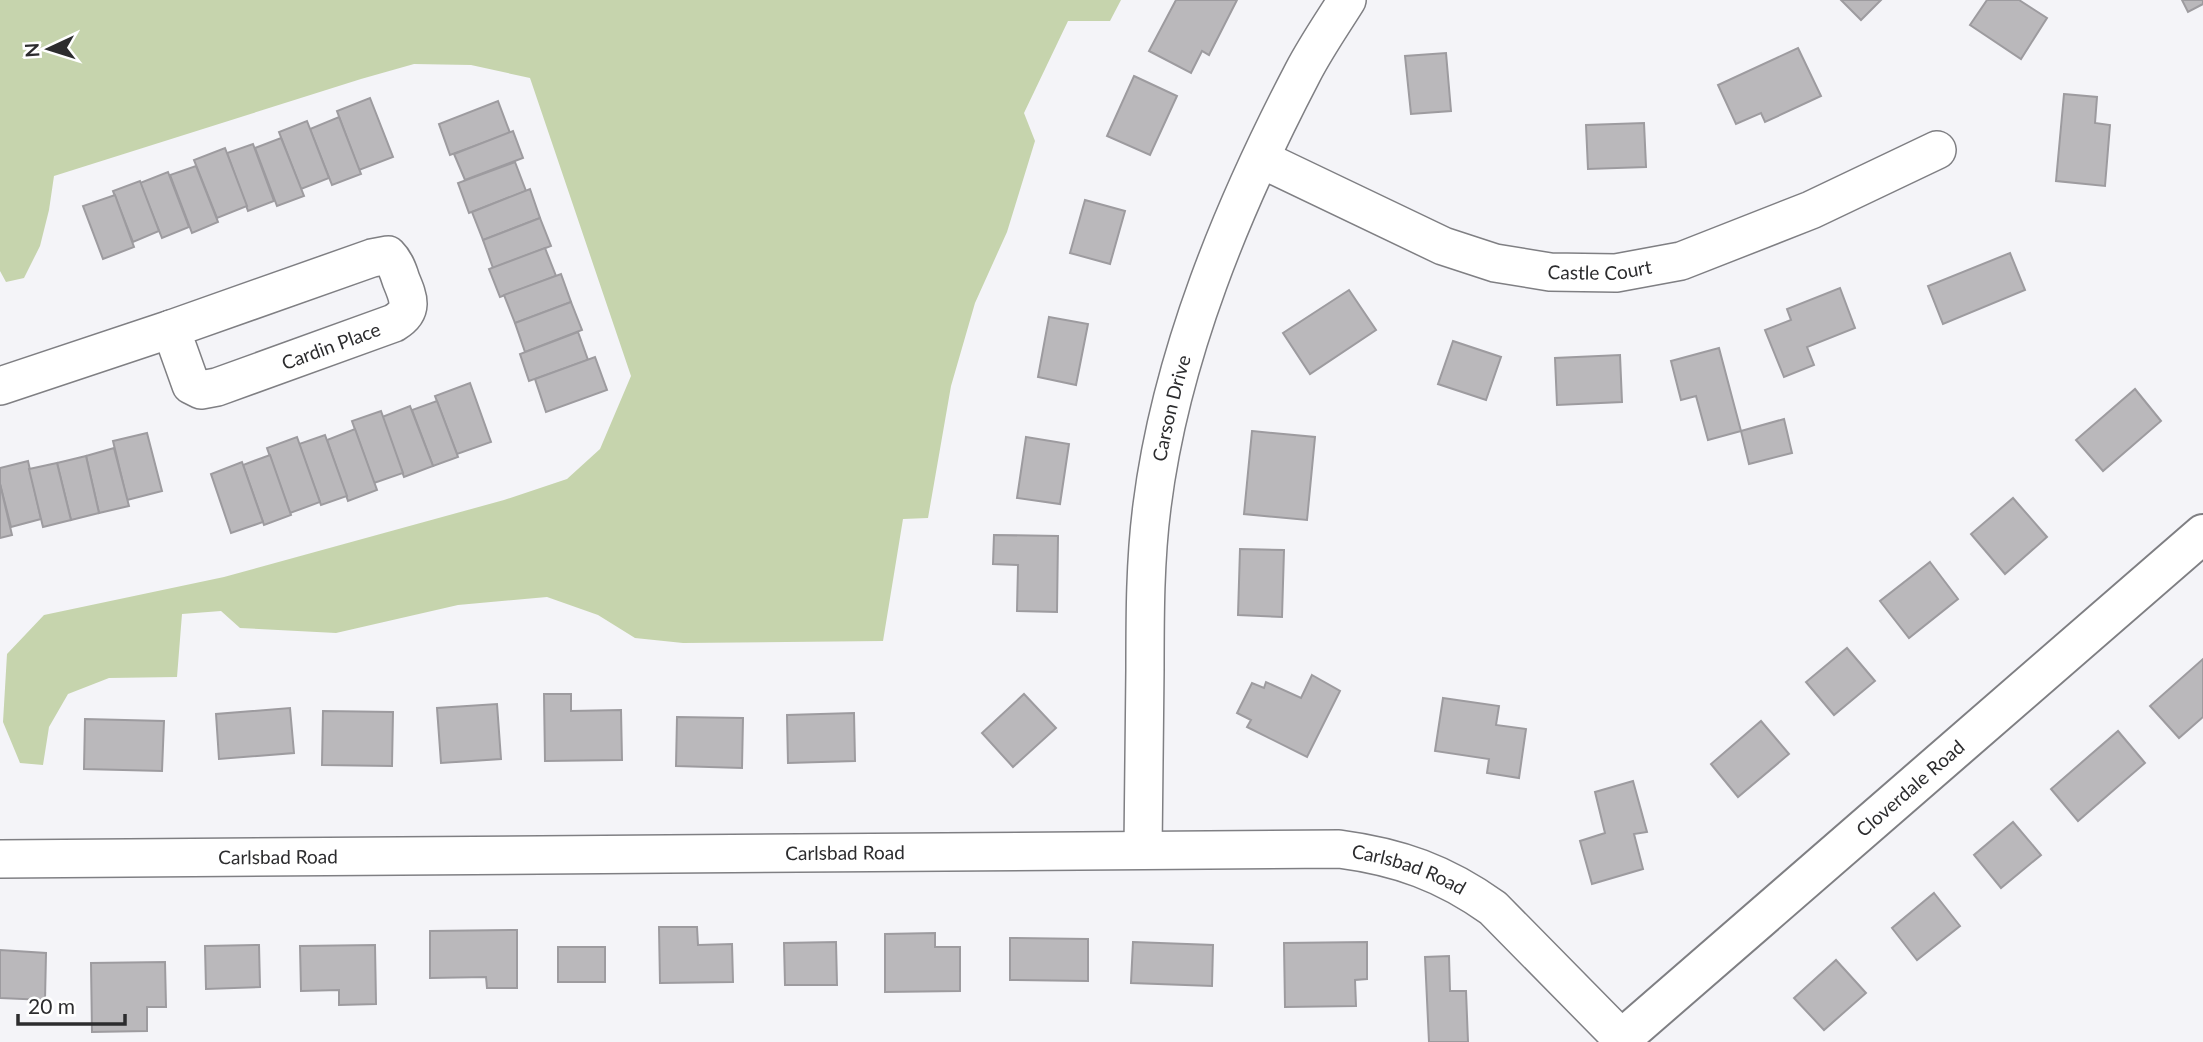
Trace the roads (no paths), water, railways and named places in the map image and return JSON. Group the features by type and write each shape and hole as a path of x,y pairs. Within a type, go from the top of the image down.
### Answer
{"street":[{"name":"Carson Drive","path":"1143,850 1145,590 1157,474 1175,385 1216,264 1261,159 1304,70 1347,0"},
{"name":"Castle Court","path":"1261,159 1443,246 1495,263 1550,272 1616,273 1681,261 1811,210 1937,150"},
{"name":"Cardin Place","path":"0,386 171,330 381,256 388,256 394,262 408,297 408,308 403,317 394,323 206,390 191,385 171,330"},
{"name":"Cloverdale Road","path":"1620,1040 2203,534"},
{"name":"Carlsbad Road","path":"0,859 1339,849 1378,855 1425,869 1469,891 1493,908 1620,1040"}]}
